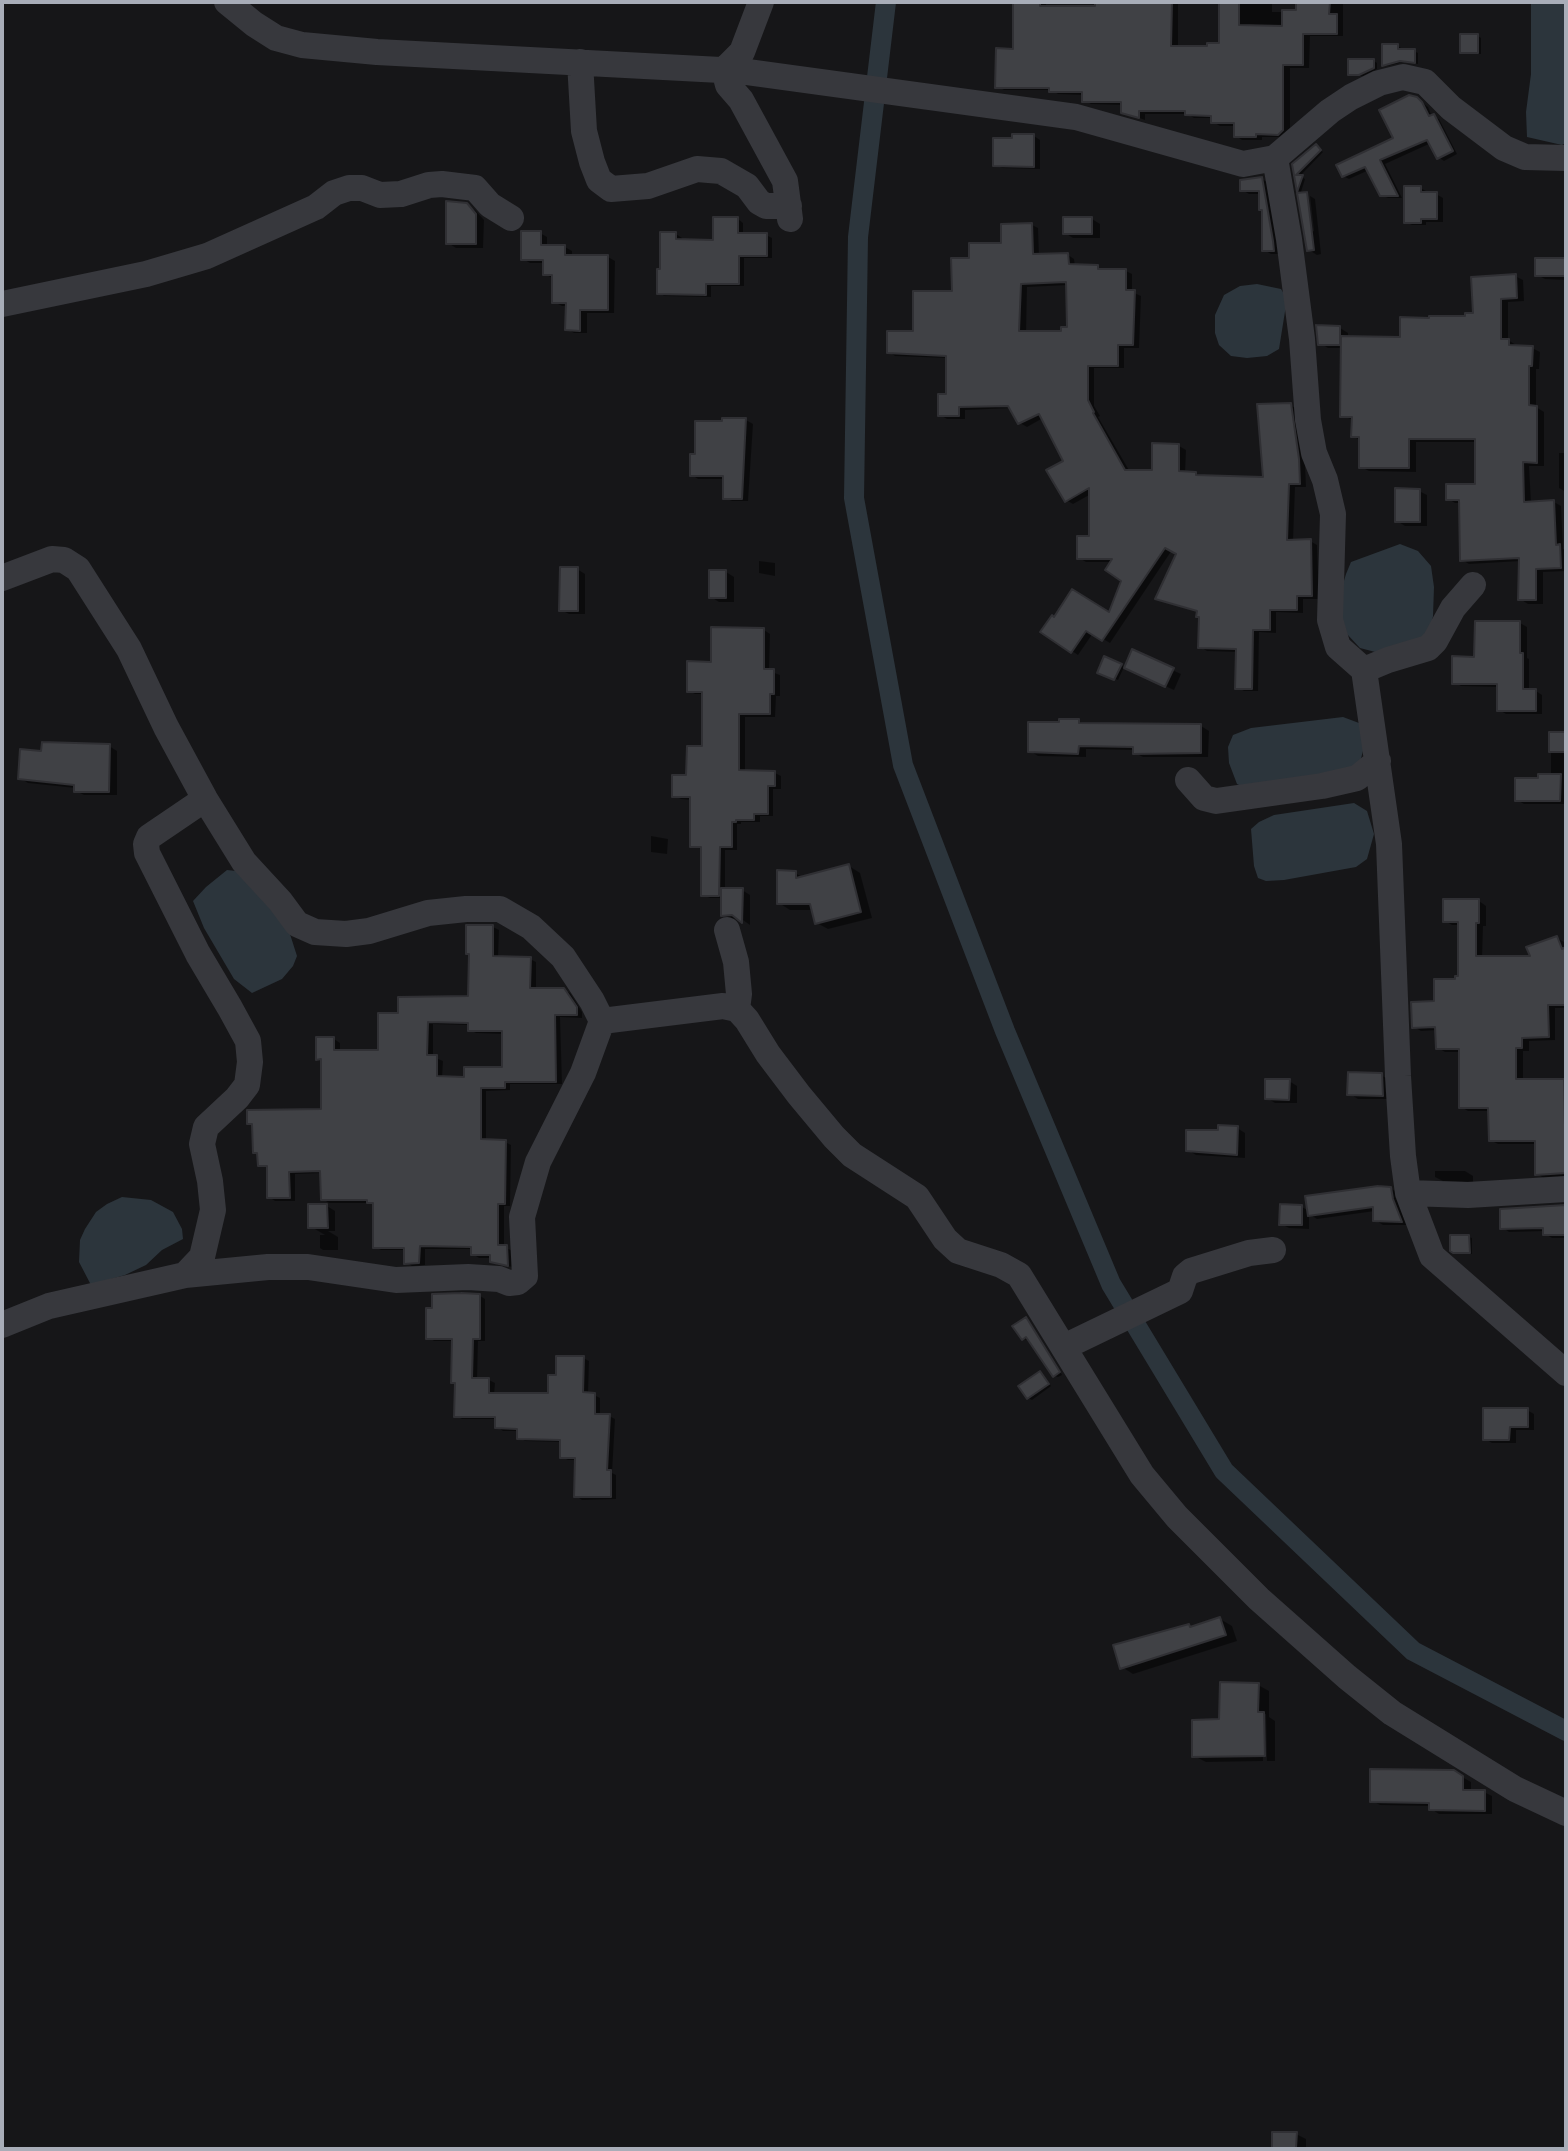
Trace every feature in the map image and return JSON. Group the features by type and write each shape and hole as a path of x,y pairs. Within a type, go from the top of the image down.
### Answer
{"street":[{"path":"227,2 276,38 302,45 377,52 732,70 1076,117 1243,164 1275,158 1351,97 1379,83 1403,77 1425,82 1451,108 1504,148 1525,157 1566,158"},
{"path":"580,62 584,131 599,180 611,189 648,186 697,169 721,171 747,186 759,202 790,212 785,181 741,100 728,85 761,2"},
{"path":"1275,158 1302,339 1308,420 1314,453 1325,480 1333,514 1330,620 1338,647 1364,670 1389,844 1398,1076 1408,1193 1432,1256 1566,1373"},
{"path":"2,304 146,274 207,256 316,207 334,193 349,188 390,195 429,185 475,188 490,205 511,218"},
{"path":"2,578 52,559 64,560 78,569 129,649 205,799 244,862 297,924 315,932 346,934 369,931 428,913 500,909 531,927 563,957 602,1021 583,1073 538,1162 522,1217 525,1276 518,1282 468,1277 396,1280 308,1267 268,1267 185,1275 49,1306 2,1325"},
{"path":"1364,670 1428,648 1453,608 1473,585"},
{"path":"1188,780 1204,798 1216,801 1357,778 1378,761"},
{"path":"185,1275 202,1257 213,1210 202,1144 206,1127 247,1085 250,1062 248,1041 198,954 147,853 146,844 149,837 205,799"},
{"path":"727,930 736,962 737,1009"},
{"path":"602,1021 723,1006 737,1009 799,1095 852,1155 917,1197 945,1239 958,1251 1001,1265 1019,1275 1068,1345 1142,1475 1177,1517 1259,1599 1392,1713 1515,1789 1566,1813"},
{"path":"1408,1193 1468,1195 1566,1189"},
{"path":"1068,1345 1180,1291 1185,1276 1191,1271 1249,1253 1273,1250"}],"shaded area":[{"path":"1531,2 1566,2 1566,143 1562,145 1527,137"},
{"path":"1257,284 1281,289 1287,299 1279,349 1267,356 1231,356 1219,345 1215,315 1224,295 1240,286"},
{"path":"1400,544 1418,551 1431,566 1433,616 1428,643 1379,653 1360,648 1347,634 1341,614 1341,591 1346,574 1351,562"},
{"path":"1343,717 1359,723 1364,747 1358,770 1245,788 1237,784 1229,763 1228,747 1233,735 1251,728"},
{"path":"1354,803 1367,811 1374,834 1367,859 1356,867 1284,880 1258,878 1251,829 1259,822 1274,815"},
{"path":"227,870 245,872 289,931 297,956 282,979 252,993 234,979 204,928 193,901"},
{"path":"122,1197 151,1200 173,1212 182,1229 183,1239 162,1250 146,1265 91,1285 79,1262 80,1240 96,1212"}],"building":[{"path":"1013,2 1040,2 1040,6 1095,6 1095,2 1172,2 1171,46 1207,46 1207,43 1219,43 1219,2 1239,2 1239,25 1282,26 1282,10 1296,10 1296,2 1330,2 1329,14 1337,14 1337,34 1303,34 1303,65 1283,65 1283,130 1278,135 1234,137 1234,123 1211,123 1211,116 1185,115 1185,111 1139,111 1139,118 1121,113 1121,102 1082,102 1082,92 1049,92 1049,88 995,88 996,48 1013,49"},
{"path":"1460,34 1478,34 1478,53 1460,53"},
{"path":"1382,44 1398,44 1398,49 1415,49 1415,63 1400,61 1382,66"},
{"path":"1348,59 1374,59 1374,68 1359,75 1348,75"},
{"path":"1409,95 1422,102 1429,116 1434,114 1453,151 1437,159 1427,140 1380,160 1398,196 1380,196 1365,167 1342,177 1336,165 1393,138 1379,110"},
{"path":"1012,134 1034,134 1034,167 993,166 993,138 1012,138"},
{"path":"1316,144 1321,150 1296,175 1303,175 1297,192 1292,164"},
{"path":"1262,177 1274,251 1262,251 1259,191 1240,191 1240,180"},
{"path":"1404,186 1421,186 1421,192 1437,192 1437,219 1404,223"},
{"path":"1307,192 1314,250 1307,251 1297,193"},
{"path":"446,201 467,203 476,214 476,244 446,244"},
{"path":"713,217 738,217 738,233 767,233 767,256 739,256 739,284 706,284 706,295 657,294 660,232 676,232 676,239 713,240"},
{"path":"1063,217 1092,217 1092,234 1063,234"},
{"path":"1032,223 1033,254 1068,253 1069,264 1098,265 1098,269 1126,269 1126,290 1135,290 1133,345 1118,345 1118,366 1088,366 1088,400 1125,470 1152,470 1152,443 1179,444 1179,471 1196,472 1196,475 1263,477 1257,404 1291,403 1300,484 1289,484 1287,540 1311,539 1312,596 1297,596 1297,610 1270,610 1270,630 1253,630 1252,689 1235,689 1236,649 1198,648 1197,611 1155,599 1176,554 1165,548 1102,641 1086,631 1071,653 1040,632 1072,589 1109,612 1121,581 1105,570 1112,559 1077,559 1077,536 1089,536 1089,488 1065,502 1046,470 1063,461 1039,414 1018,424 1008,406 959,407 959,416 938,416 938,394 946,394 946,356 887,353 887,331 913,331 913,291 952,291 951,258 969,258 969,243 1001,243 1001,224","holes":["1066,282 1067,327 1061,327 1061,331 1019,331 1021,284"]},
{"path":"521,231 541,231 541,245 565,245 565,255 608,255 608,310 580,310 580,331 565,330 566,303 552,303 552,275 543,275 543,260 521,260"},
{"path":"1535,258 1566,258 1566,276 1535,276"},
{"path":"1516,274 1517,298 1501,299 1501,339 1509,339 1509,345 1533,346 1532,366 1529,366 1529,405 1537,406 1537,463 1523,462 1524,502 1554,500 1556,545 1560,544 1561,568 1536,569 1536,600 1518,600 1519,558 1460,561 1459,500 1446,500 1446,484 1475,484 1475,439 1409,439 1409,468 1359,468 1359,437 1351,437 1352,417 1340,417 1341,336 1400,337 1400,317 1465,316 1465,313 1473,313 1471,277"},
{"path":"1316,325 1340,326 1340,345 1318,345"},
{"path":"722,418 746,418 742,499 723,499 723,476 690,476 690,454 695,454 695,421 722,421"},
{"path":"1395,488 1420,489 1420,522 1395,522"},
{"path":"560,567 578,567 578,611 559,611"},
{"path":"709,570 726,570 726,598 709,598"},
{"path":"1475,621 1520,621 1523,689 1536,689 1536,711 1497,711 1497,684 1452,684 1452,656 1474,657"},
{"path":"711,627 764,628 764,669 774,669 774,694 770,694 770,714 739,714 739,770 775,771 775,786 768,786 768,814 754,814 754,820 732,822 732,847 720,847 719,896 701,896 701,847 690,847 690,797 672,797 672,775 686,775 687,746 702,746 702,692 687,692 687,661 711,662"},
{"path":"1132,649 1174,668 1165,687 1124,668"},
{"path":"1104,656 1122,664 1114,680 1097,673"},
{"path":"1059,719 1079,719 1079,723 1201,724 1201,753 1133,754 1133,747 1079,746 1078,754 1028,752 1028,722 1059,722"},
{"path":"1549,732 1566,732 1566,752 1549,752"},
{"path":"42,742 110,744 109,792 74,792 74,785 18,779 20,749 41,751"},
{"path":"1538,774 1561,774 1560,801 1515,801 1515,778 1538,778"},
{"path":"849,864 861,912 815,924 810,904 777,904 777,870 796,871 796,878"},
{"path":"721,888 743,888 742,923 732,915 721,916"},
{"path":"1443,899 1479,899 1476,956 1530,956 1526,947 1557,936 1562,949 1566,947 1566,1005 1548,1005 1549,1037 1522,1038 1522,1048 1516,1048 1516,1079 1564,1079 1566,1173 1535,1175 1535,1141 1489,1141 1488,1108 1459,1108 1459,1049 1436,1049 1435,1027 1412,1028 1411,1002 1434,1001 1434,979 1455,979 1458,976 1458,922 1443,922"},
{"path":"466,925 493,925 493,956 531,957 530,988 564,988 577,1007 577,1015 555,1015 556,1082 505,1082 505,1088 481,1088 481,1139 506,1140 505,1204 498,1204 498,1245 507,1245 508,1266 490,1262 490,1255 471,1255 471,1247 420,1246 419,1263 404,1264 404,1248 373,1248 373,1203 367,1203 367,1200 321,1200 320,1171 289,1172 290,1198 267,1198 267,1166 258,1166 257,1153 253,1153 252,1124 247,1124 247,1110 321,1109 321,1059 316,1060 316,1037 334,1037 334,1050 378,1050 378,1013 398,1013 398,997 468,996 469,954 466,954","holes":["428,1022 468,1023 468,1031 502,1031 502,1067 464,1067 464,1077 437,1076 437,1055 427,1055"]},
{"path":"1348,1072 1382,1073 1383,1096 1347,1095"},
{"path":"1265,1079 1290,1079 1289,1100 1265,1099"},
{"path":"1218,1125 1238,1126 1237,1155 1186,1151 1186,1130 1218,1130"},
{"path":"1391,1187 1402,1222 1373,1221 1373,1207 1308,1216 1305,1196"},
{"path":"308,1204 327,1204 328,1228 308,1228"},
{"path":"1280,1204 1302,1205 1302,1225 1279,1225"},
{"path":"1566,1205 1566,1235 1543,1235 1543,1228 1500,1229 1500,1209"},
{"path":"1450,1235 1469,1235 1470,1253 1450,1251"},
{"path":"432,1294 480,1294 480,1339 473,1339 472,1378 489,1378 489,1393 548,1393 548,1375 556,1375 556,1356 584,1356 583,1392 595,1393 595,1414 610,1414 607,1470 611,1470 611,1497 574,1497 575,1458 560,1458 560,1440 517,1439 517,1429 495,1428 495,1417 454,1417 452,1339 426,1339 426,1308 432,1308"},
{"path":"1026,1317 1060,1372 1053,1377 1026,1337 1022,1340 1012,1326"},
{"path":"1040,1371 1049,1384 1027,1399 1018,1386"},
{"path":"1483,1408 1528,1408 1528,1427 1510,1427 1509,1440 1483,1440"},
{"path":"1220,1617 1226,1635 1120,1669 1113,1645"},
{"path":"1220,1682 1259,1683 1258,1712 1264,1712 1265,1756 1192,1757 1192,1720 1219,1719"},
{"path":"1370,1769 1454,1770 1463,1776 1463,1790 1485,1790 1485,1811 1429,1810 1429,1803 1370,1802"},
{"path":"1272,2132 1297,2132 1296,2148 1272,2148"}],"waterway":[{"path":"886,2 858,237 854,498 903,765 1005,1031 1111,1284 1224,1471 1413,1651 1566,1731"}]}
